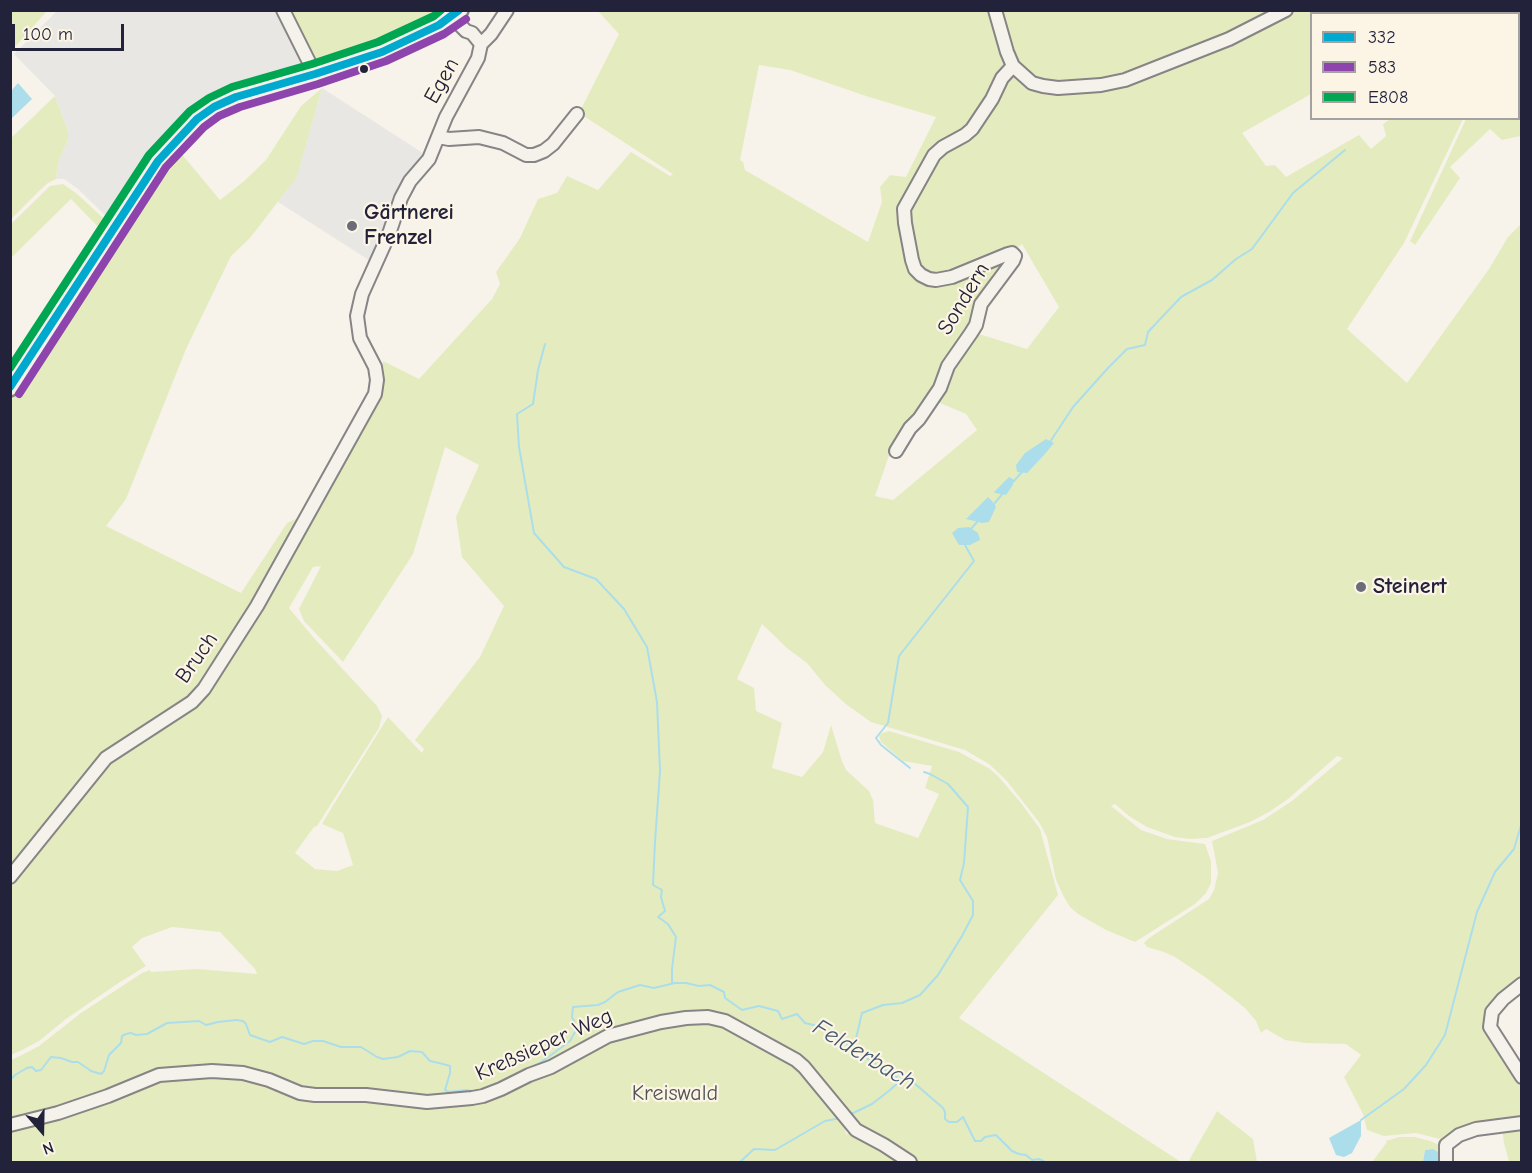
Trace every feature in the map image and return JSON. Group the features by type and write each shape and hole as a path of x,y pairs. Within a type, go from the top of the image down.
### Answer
{"main road":[{"path":"10,388 158,161 197,120 223,103 246,93 382,52 426,32 458,13"}],"street":[{"path":"282,10 315,74"},
{"name":"Egen","path":"345,447 375,394 377,380 375,367 360,338 357,316 362,294 410,180 429,159 446,117 478,58 482,44 507,10"},
{"path":"995,10 1013,66 1026,79 1043,86 1069,87 1101,85 1125,80 1229,39 1286,10"},
{"name":"Egen","path":"458,13 466,31 472,33 482,44"},
{"name":"Sondern","path":"896,451 940,388 948,366 976,325 981,304 1015,258 1012,253 952,277 929,279 915,269 904,209 934,155 972,129 992,99 1002,78 1013,66"},
{"name":"Egen","path":"438,137 449,139 479,137 503,143 526,155 534,155 553,144 577,114"},
{"name":"Bruch","path":"10,877 106,758 192,702 204,689 257,606 345,447"},
{"path":"1521,984 1492,1012 1490,1027 1521,1077"},
{"name":"Kreßsieper Weg","path":"10,1125 58,1113 159,1075 212,1071 243,1073 269,1080 300,1093 315,1095 366,1095 427,1102 472,1098 551,1067 608,1036 670,1021 708,1017 725,1021 796,1060 856,1130 910,1162"},
{"path":"1446,1162 1446,1145 1459,1135 1476,1129 1521,1123"}],"shaded area":[{"path":"281,10 310,68 257,81 208,104 115,225 78,189 64,179 56,179 58,163 68,140 68,131 55,96 14,54 57,11"},
{"path":"322,88 426,155 372,262 278,202 297,176"}],"green space":[{"path":"11,10 47,11 13,49 11,46"},
{"name":"Kreiswald","path":"1396,10 1397,12 1310,12 1310,95 1242,133 1266,166 1275,165 1286,177 1359,135 1371,149 1386,136 1383,124 1389,120 1463,120 1404,243 1347,329 1407,383 1489,269 1508,237 1521,224 1522,982 1500,998 1490,1012 1487,1028 1521,1081 1521,1120 1476,1128 1456,1134 1448,1141 1416,1133 1384,1136 1367,1130 1363,1114 1344,1077 1361,1055 1346,1044 1285,1040 1266,1029 1261,1033 1256,1021 1230,996 1175,957 1147,947 1144,943 1209,899 1218,873 1212,841 1263,820 1292,801 1343,758 1337,756 1288,799 1269,812 1250,822 1207,838 1175,837 1147,827 1115,804 1111,806 1141,830 1167,839 1205,844 1211,861 1211,883 1206,893 1195,904 1135,942 1106,930 1070,907 1056,880 1047,837 1039,822 1006,780 989,764 965,750 871,722 847,705 825,685 807,663 788,649 762,624 737,679 754,688 756,711 782,723 772,768 802,777 823,752 831,725 846,770 869,791 873,800 875,823 918,838 939,794 925,788 932,766 903,761 881,742 879,736 889,731 959,752 990,769 1021,803 1040,829 1058,895 959,1018 1181,1162 11,1162 11,1129 59,1117 154,1080 212,1073 244,1075 274,1083 304,1097 366,1098 425,1104 466,1101 484,1098 553,1068 608,1037 657,1025 730,1023 731,1020 700,1015 630,1027 577,1048 552,1064 501,1088 466,1097 411,1100 368,1093 301,1091 263,1076 223,1068 160,1074 53,1113 11,1122 11,1060 39,1046 81,1013 142,973 150,970 151,972 197,969 257,974 255,969 220,932 172,927 142,938 132,947 146,966 66,1019 39,1041 11,1055 11,883 112,757 193,707 209,692 267,599 339,463 368,414 383,379 383,361 419,379 492,299 500,284 496,272 520,238 538,199 557,193 567,176 598,190 631,152 670,176 673,174 579,113 619,34 598,11 992,11 1003,49 1011,65 1002,76 1004,77 1015,63 1000,11 1280,11 1227,37 1123,77 1076,83 1056,81 1053,89 1102,90 1126,85 1218,48 1292,11","holes":["759,65 790,70 936,117 906,177 890,175 880,187 882,202 868,242 745,170 740,160","1022,244 1059,307 1027,349 976,333 974,321 979,303","923,401 940,403 966,414 977,430 893,500 875,496 893,444","445,447 479,465 456,517 462,557 504,606 480,657 415,740 424,749 422,753 388,717 322,824 343,833 353,865 337,871 315,869 295,853 317,826 379,728 382,716 377,706 289,608 313,567 321,566 299,609 304,621 343,662 413,554","829,1096 856,1127 879,1141 851,1130 846,1135 845,1125 822,1099"]},
{"path":"285,11 443,11 414,33 316,70"},
{"path":"1520,50 1521,136 1502,140 1490,129 1450,167 1460,178 1415,245 1410,241 1466,120 1520,120"},
{"path":"322,88 297,177 250,238 231,256 186,349 126,499 106,526 241,593 287,523 300,517 241,626 194,697 108,753 11,870 11,401 105,250 175,146 220,200 266,160 301,106"},
{"path":"55,96 68,131 68,140 58,163 56,179 39,191 11,219 11,138"},
{"path":"63,184 113,227 107,236 71,199 11,258 11,224 50,186"},
{"path":"1217,1111 1253,1139 1257,1162 1188,1162"},
{"path":"1521,1125 1521,1162 1509,1162 1502,1129"},
{"path":"1399,1137 1415,1137 1430,1141 1439,1145 1440,1153 1433,1149 1425,1150 1423,1162 1372,1162 1386,1141"}],"water":[{"path":"18,83 32,99 11,119 11,91"},
{"path":"1046,439 1054,443 1044,455 1027,473 1017,472 1016,465 1025,453"},
{"path":"1009,477 1013,479 1013,485 1006,495 995,493 994,492"},
{"path":"988,497 996,507 989,522 982,523 966,519"},
{"path":"969,527 978,533 980,540 970,545 959,545 952,533 958,528"},
{"path":"1361,1120 1361,1136 1352,1153 1344,1157 1336,1155 1329,1138"},
{"path":"1433,1149 1440,1153 1440,1162 1423,1162 1425,1150"}],"waterway":[{"path":"1050,442 1073,407 1127,349 1145,345 1148,332 1181,297 1212,280 1236,259 1252,249 1293,193 1345,150"},
{"path":"545,344 533,404 517,414 519,447 534,533 564,567 596,579 624,609 647,647 657,702 660,771 653,885 662,890 661,897 665,911 658,917 668,924 676,937 672,983"},
{"path":"1012,483 1022,472"},
{"path":"994,504 1004,492"},
{"path":"970,530 978,521"},
{"path":"910,768 881,745 876,738 888,723 899,656 974,561 965,545"},
{"path":"854,1047 862,1013 883,1005 902,1003 920,995 938,975 973,915 973,901 960,880 964,863 968,807 948,784 924,772"},
{"path":"1361,1120 1404,1089 1426,1065 1445,1035 1477,912 1495,872 1514,849 1522,822"},
{"name":"Felderbach","path":"497,1085 540,1063 570,1041 575,1032 573,1007 598,1005 618,992 640,985 654,988 675,983 710,985 724,992 725,998 742,1010 759,1006 778,1011 782,1019 797,1014 805,1023 822,1027 836,1039 854,1047 892,1075 913,1082 943,1108 945,1119 949,1122 957,1122 963,1117 975,1141 996,1135 1012,1151 1026,1155 1032,1160 1039,1159 1045,1162"},
{"name":"Felderbach","path":"10,1080 27,1068 41,1070 51,1057 78,1062 91,1071 101,1074 109,1055 121,1043 122,1036 126,1034 147,1034 167,1023 199,1021 206,1025 236,1020 246,1024 250,1035 270,1042 282,1037 304,1044 323,1041 341,1047 361,1047 383,1059 398,1057 410,1051 422,1052 430,1061 450,1066 445,1090 475,1092"},
{"path":"849,1115 872,1104 901,1080"},
{"path":"740,1162 754,1149 775,1150 825,1121 841,1118"}],"transit line":[{"name":"E808","path":"10,368 149,155 190,111 209,98 232,87 378,42 434,16 441,10"},
{"name":"332","path":"10,387 158,161 197,119 214,107 236,97 382,52 439,25 459,10"},
{"name":"583","path":"19,394 166,167 204,127 219,116 240,107 386,61 444,34 466,19"}],"place":[{"name":"Gärtnerei Frenzel","path":"352,226"},
{"name":"Steinert","path":"1361,587"}]}
